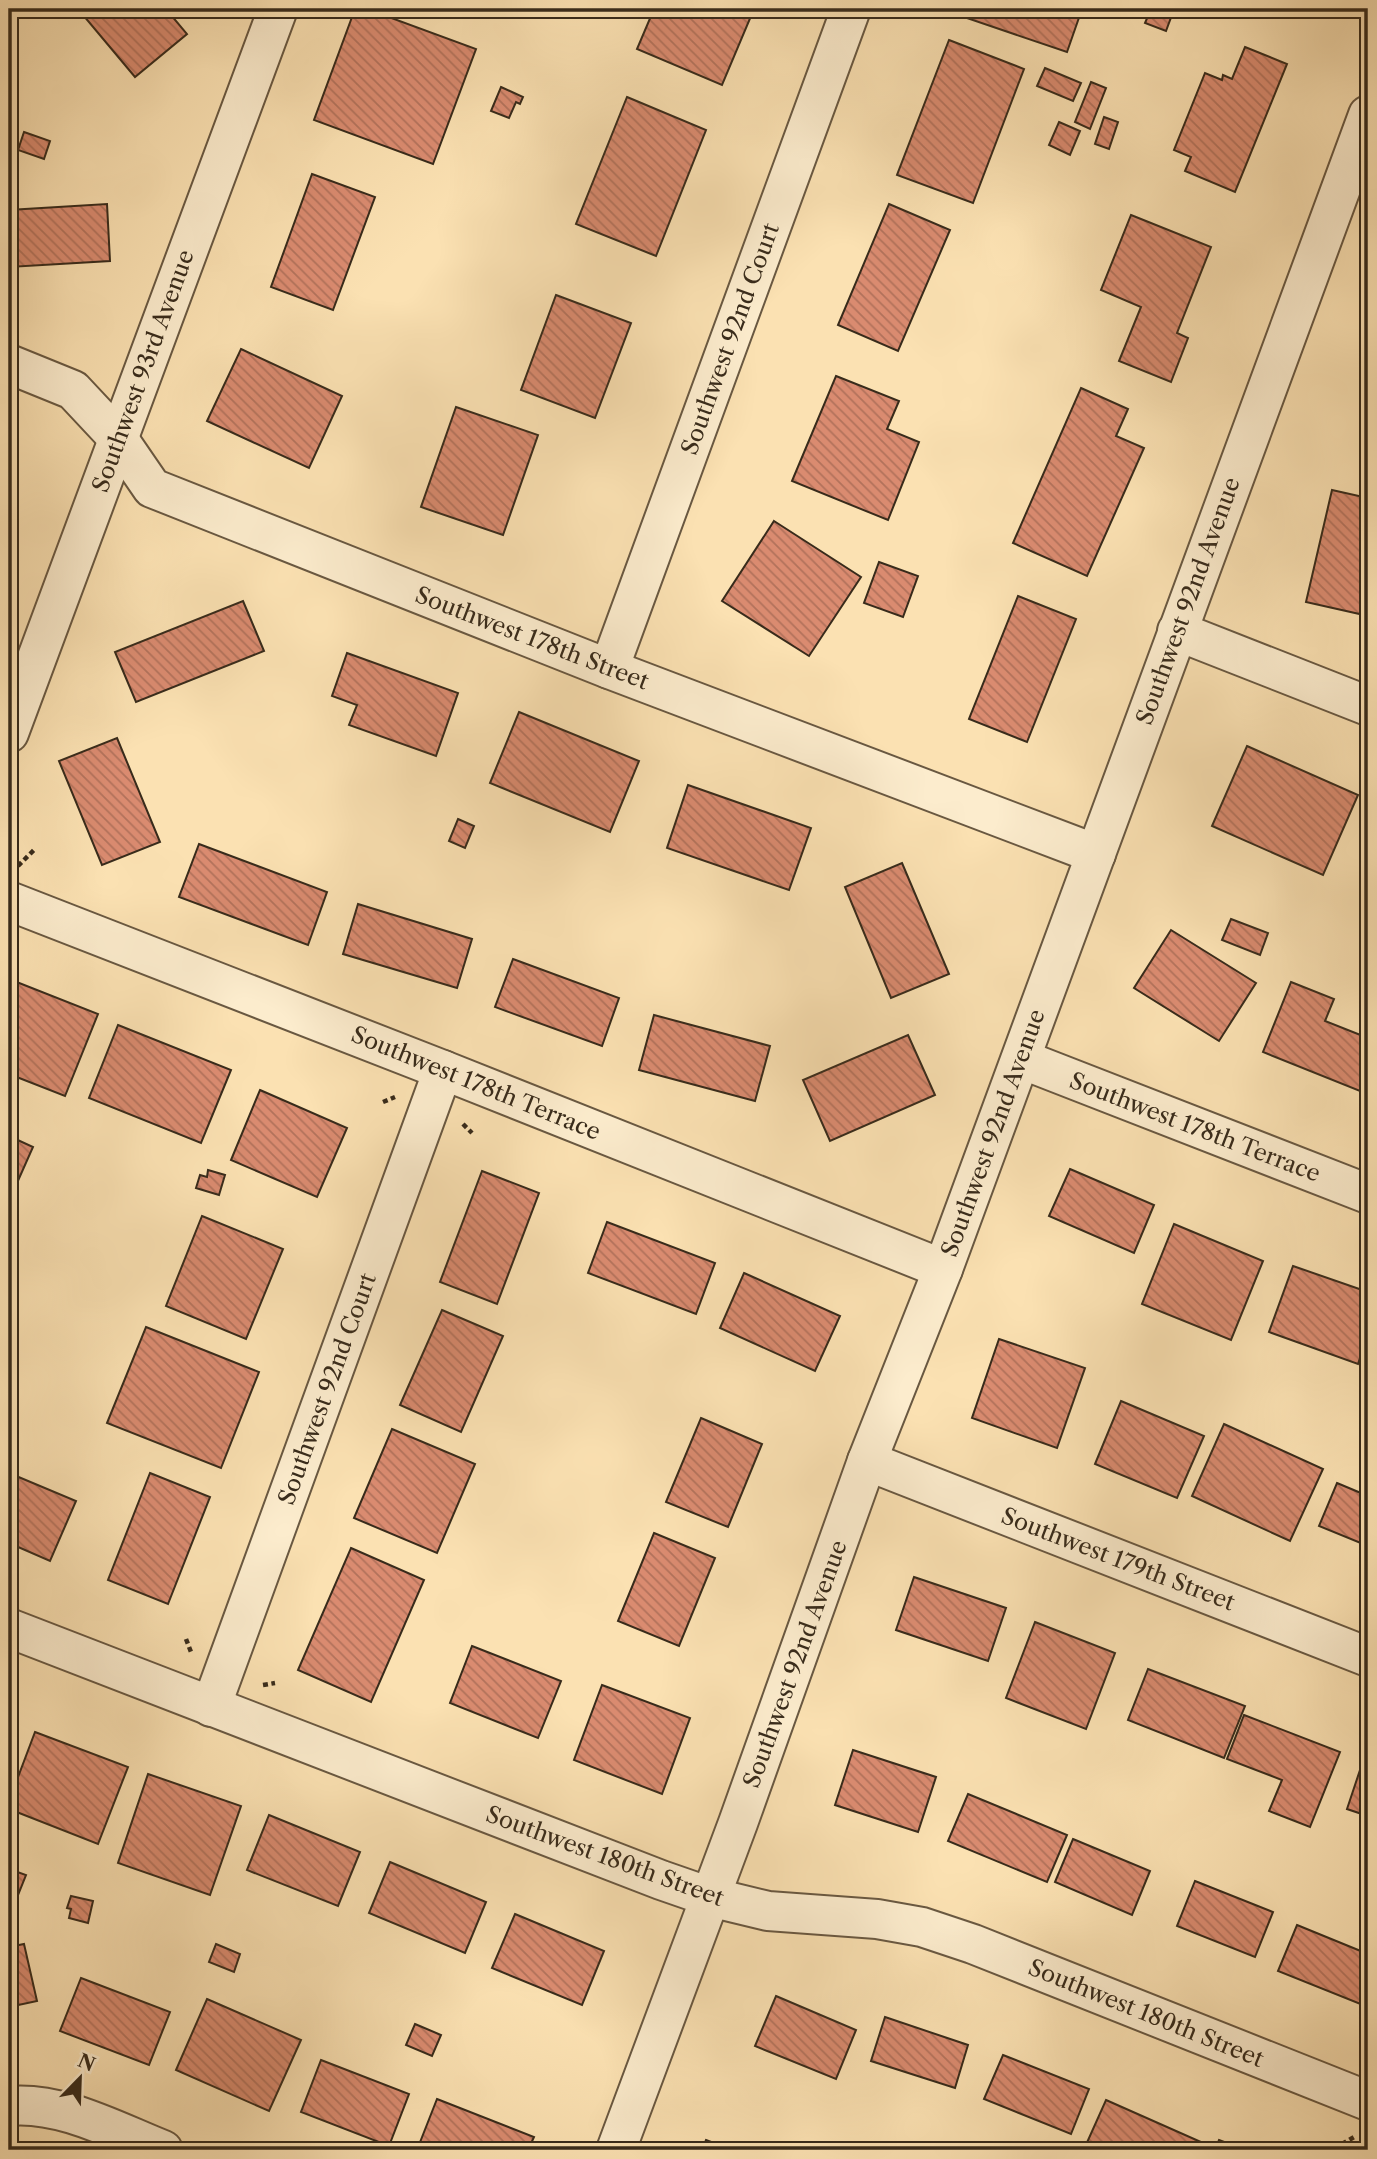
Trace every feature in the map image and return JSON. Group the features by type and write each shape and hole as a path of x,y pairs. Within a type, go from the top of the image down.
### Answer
{"street":[{"name":"Southwest 93rd Avenue","path":"9,733 278,9"},
{"name":"Southwest 92nd Court","path":"609,669 851,9"},
{"name":"Southwest 92nd Avenue","path":"616,2150 867,1461 943,1269 1368,115"},
{"name":"Southwest 178th Street","path":"9,364 74,390 117,437 152,488 609,669 1096,854"},
{"path":"1177,631 1368,706"},
{"name":"Southwest 178th Terrace","path":"9,901 943,1269"},
{"name":"Southwest 178th Terrace","path":"1021,1059 1368,1194"},
{"name":"Southwest 92nd Court","path":"211,1707 443,1070"},
{"name":"Southwest 179th Street","path":"867,1461 1368,1657"},
{"name":"Southwest 180th Street","path":"9,1628 660,1880 768,1911 877,1919 922,1927 973,1944 1364,2118"},
{"path":"9,2106 37,2106 63,2112 163,2150"}],"path":[{"path":"9,873 34,850"},
{"path":"1342,2144 1364,2118"}],"building":[{"path":"78,9 166,9 187,34 135,77"},
{"path":"355,9 367,9 476,49 433,164 314,120"},
{"path":"654,9 754,9 722,85 637,49"},
{"path":"954,9 1082,9 1067,52 952,13"},
{"path":"1151,9 1173,12 1166,31 1145,23"},
{"path":"949,40 1024,69 973,203 897,175"},
{"path":"1245,47 1287,64 1235,192 1185,171 1191,157 1174,150 1205,73 1222,80 1223,75 1232,79"},
{"path":"1045,68 1081,83 1073,101 1037,86"},
{"path":"1091,82 1106,88 1090,129 1075,122"},
{"path":"501,87 523,97 520,104 516,102 509,118 491,111"},
{"path":"627,97 706,130 656,256 576,224"},
{"path":"1104,117 1118,122 1109,149 1095,144"},
{"path":"1059,122 1080,131 1070,155 1049,145"},
{"path":"24,132 50,141 44,159 18,150"},
{"path":"312,174 375,197 333,310 271,287"},
{"path":"107,204 110,261 9,267 9,210"},
{"path":"889,204 950,230 898,351 838,325"},
{"path":"1131,215 1211,247 1177,333 1188,338 1171,382 1119,361 1141,307 1101,290"},
{"path":"556,295 631,323 595,418 521,390"},
{"path":"241,349 342,396 309,468 207,421"},
{"path":"836,376 899,401 887,429 919,442 888,520 792,481"},
{"path":"1081,388 1128,409 1116,436 1144,448 1087,576 1013,543"},
{"path":"456,407 538,435 503,535 421,507"},
{"path":"1332,490 1368,498 1368,602 1364,615 1306,602"},
{"path":"774,521 861,577 809,656 722,601"},
{"path":"879,562 918,576 903,617 864,603"},
{"path":"1018,596 1076,619 1027,742 969,719"},
{"path":"243,601 264,651 136,702 115,652"},
{"path":"347,653 458,693 436,756 349,725 357,705 332,696"},
{"path":"519,712 639,761 610,832 490,783"},
{"path":"117,738 160,842 102,865 59,761"},
{"path":"1247,746 1358,795 1323,875 1212,826"},
{"path":"688,785 811,828 789,890 667,848"},
{"path":"458,819 474,826 465,848 449,841"},
{"path":"199,844 327,892 308,945 179,897"},
{"path":"902,863 949,974 891,998 845,887"},
{"path":"358,904 472,939 457,988 343,954"},
{"path":"1231,919 1268,933 1260,955 1222,940"},
{"path":"1171,930 1256,983 1219,1041 1134,988"},
{"path":"513,959 619,998 602,1046 495,1007"},
{"path":"9,979 98,1014 65,1096 9,1074"},
{"path":"1291,982 1334,999 1325,1021 1368,1038 1368,1072 1360,1091 1263,1052"},
{"path":"654,1015 770,1046 755,1101 639,1070"},
{"path":"118,1025 231,1070 201,1143 89,1098"},
{"path":"908,1035 935,1095 830,1141 803,1080"},
{"path":"260,1090 347,1128 317,1197 231,1160"},
{"path":"9,1136 33,1147 9,1201"},
{"path":"1070,1169 1154,1205 1134,1253 1049,1216"},
{"path":"208,1170 225,1175 219,1195 196,1188 200,1175 207,1177"},
{"path":"482,1171 539,1193 497,1304 440,1282"},
{"path":"202,1216 283,1249 246,1339 166,1306"},
{"path":"607,1222 715,1263 696,1314 588,1273"},
{"path":"1174,1224 1263,1261 1231,1340 1142,1304"},
{"path":"1293,1266 1368,1292 1368,1334 1358,1364 1269,1332"},
{"path":"744,1273 840,1316 815,1371 720,1328"},
{"path":"442,1310 503,1336 461,1432 400,1405"},
{"path":"146,1327 259,1372 221,1468 107,1423"},
{"path":"999,1339 1085,1368 1057,1448 972,1418"},
{"path":"1121,1401 1204,1436 1177,1498 1095,1464"},
{"path":"701,1418 762,1444 728,1527 666,1502"},
{"path":"1224,1424 1323,1469 1290,1541 1192,1496"},
{"path":"392,1429 475,1464 437,1553 354,1518"},
{"path":"9,1473 76,1501 50,1561 9,1543"},
{"path":"150,1473 210,1497 168,1604 108,1580"},
{"path":"1337,1483 1368,1496 1368,1546 1319,1526"},
{"path":"654,1533 715,1558 679,1646 618,1621"},
{"path":"351,1548 424,1580 371,1702 298,1670"},
{"path":"914,1577 1006,1608 988,1661 896,1630"},
{"path":"1035,1622 1115,1653 1086,1729 1006,1698"},
{"path":"472,1646 561,1681 538,1738 450,1703"},
{"path":"1148,1669 1245,1706 1224,1758 1128,1720"},
{"path":"602,1685 690,1718 662,1794 574,1760"},
{"path":"1244,1715 1340,1752 1310,1827 1269,1811 1282,1780 1227,1759"},
{"path":"35,1732 128,1767 98,1844 9,1809 9,1801"},
{"path":"853,1750 936,1777 918,1832 835,1805"},
{"path":"1363,1761 1368,1763 1368,1816 1347,1809"},
{"path":"148,1774 241,1806 210,1895 118,1863"},
{"path":"968,1794 1067,1835 1047,1882 948,1841"},
{"path":"269,1815 360,1852 338,1906 247,1870"},
{"path":"1073,1839 1150,1871 1132,1915 1055,1882"},
{"path":"390,1862 486,1902 465,1953 369,1913"},
{"path":"9,1869 26,1875 16,1900 9,1898"},
{"path":"1195,1881 1273,1912 1255,1957 1177,1926"},
{"path":"71,1896 93,1901 88,1923 69,1918 71,1909 67,1908"},
{"path":"515,1914 604,1951 582,2005 492,1968"},
{"path":"1297,1925 1368,1954 1368,2007 1278,1971"},
{"path":"24,1944 37,2001 9,2007 9,1947"},
{"path":"216,1944 240,1954 234,1972 209,1962"},
{"path":"81,1978 170,2012 149,2065 60,2031"},
{"path":"776,1996 856,2030 836,2079 755,2046"},
{"path":"207,1999 301,2040 269,2111 176,2070"},
{"path":"885,2017 968,2045 955,2088 871,2061"},
{"path":"415,2024 441,2035 432,2056 406,2045"},
{"path":"1003,2055 1089,2089 1071,2134 984,2099"},
{"path":"321,2060 409,2094 389,2146 301,2112"},
{"path":"437,2099 534,2137 528,2150 417,2150"},
{"path":"1106,2100 1201,2142 1197,2150 1093,2150 1085,2147"},
{"path":"706,2140 732,2150 702,2150"},
{"path":"1219,2140 1245,2150 1215,2150"}]}
